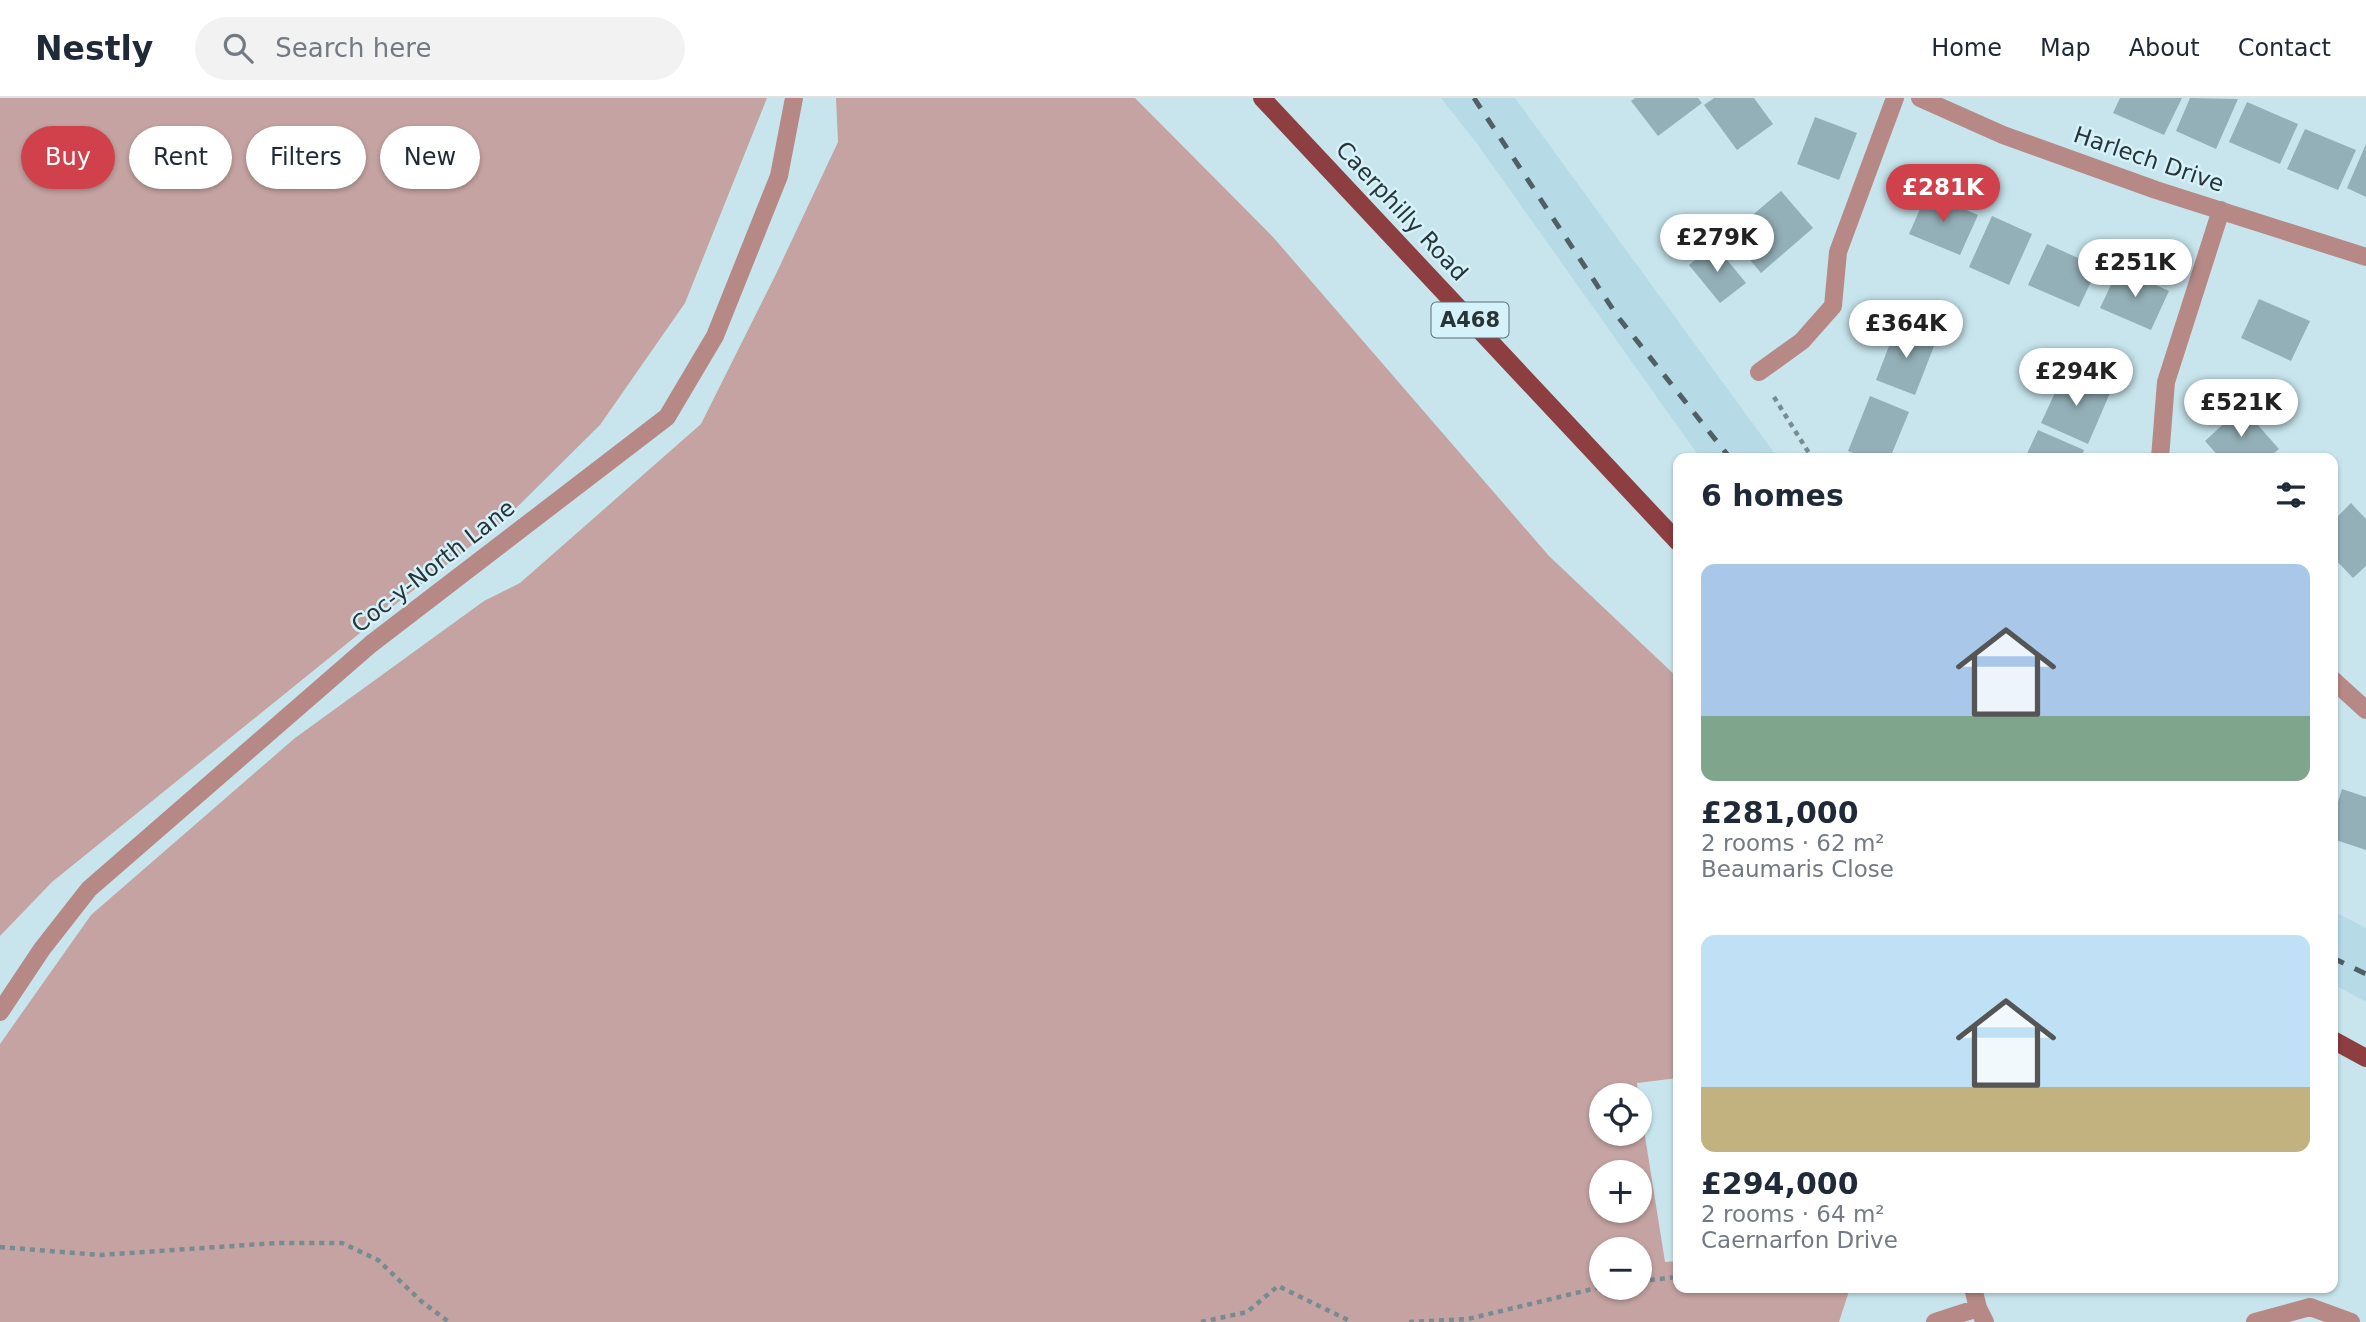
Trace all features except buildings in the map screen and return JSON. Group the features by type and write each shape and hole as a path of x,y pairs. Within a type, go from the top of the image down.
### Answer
{"main road":[{"name":"Caerphilly Road","path":"1262,98 1673,537"},
{"path":"2338,1043 2366,1058"}],"street":[{"name":"Coc-y-North Lane","path":"0,1012 89,889 371,644 667,416 715,336 774,189 794,98"},
{"path":"1759,372 1802,341 1833,306 1838,252 1895,98"},
{"name":"Harlech Drive","path":"1920,98 2003,135 2156,190 2366,257"},
{"path":"2160,453 2166,382 2221,210"},
{"path":"2338,685 2366,710"},
{"path":"1935,1322 1982,1315 1975,1293"},
{"path":"2255,1322 2309,1307 2351,1322"}],"path":[{"path":"1759,372 1809,453"},
{"path":"0,1247 100,1255 277,1243 342,1242 378,1260 421,1301 449,1322"},
{"path":"1652,1279 1673,1277"},
{"path":"1201,1322 1247,1312 1278,1286 1352,1322"},
{"path":"1409,1322 1468,1319 1589,1290"}],"shaded area":[{"path":"0,98 767,98 685,303 600,425 502,522 402,599 52,882 0,936"},
{"path":"836,98 1135,98 1273,237 1549,556 1673,673 1673,1079 1637,1083 1589,1083 1589,1146 1647,1146 1649,1160 1589,1160 1589,1223 1652,1223 1652,1180 1665,1262 1673,1261 1673,1293 1848,1293 1839,1322 0,1322 0,1044 91,915 295,738 484,601 520,583 701,424 838,142"},
{"path":"1441,98 1515,98 1774,453 1696,453 1478,145"},
{"path":"2338,914 2366,928 2366,1002 2338,987"}],"railway":[{"path":"1474,98 1618,317 1726,453"},
{"path":"2338,960 2366,974"}]}
